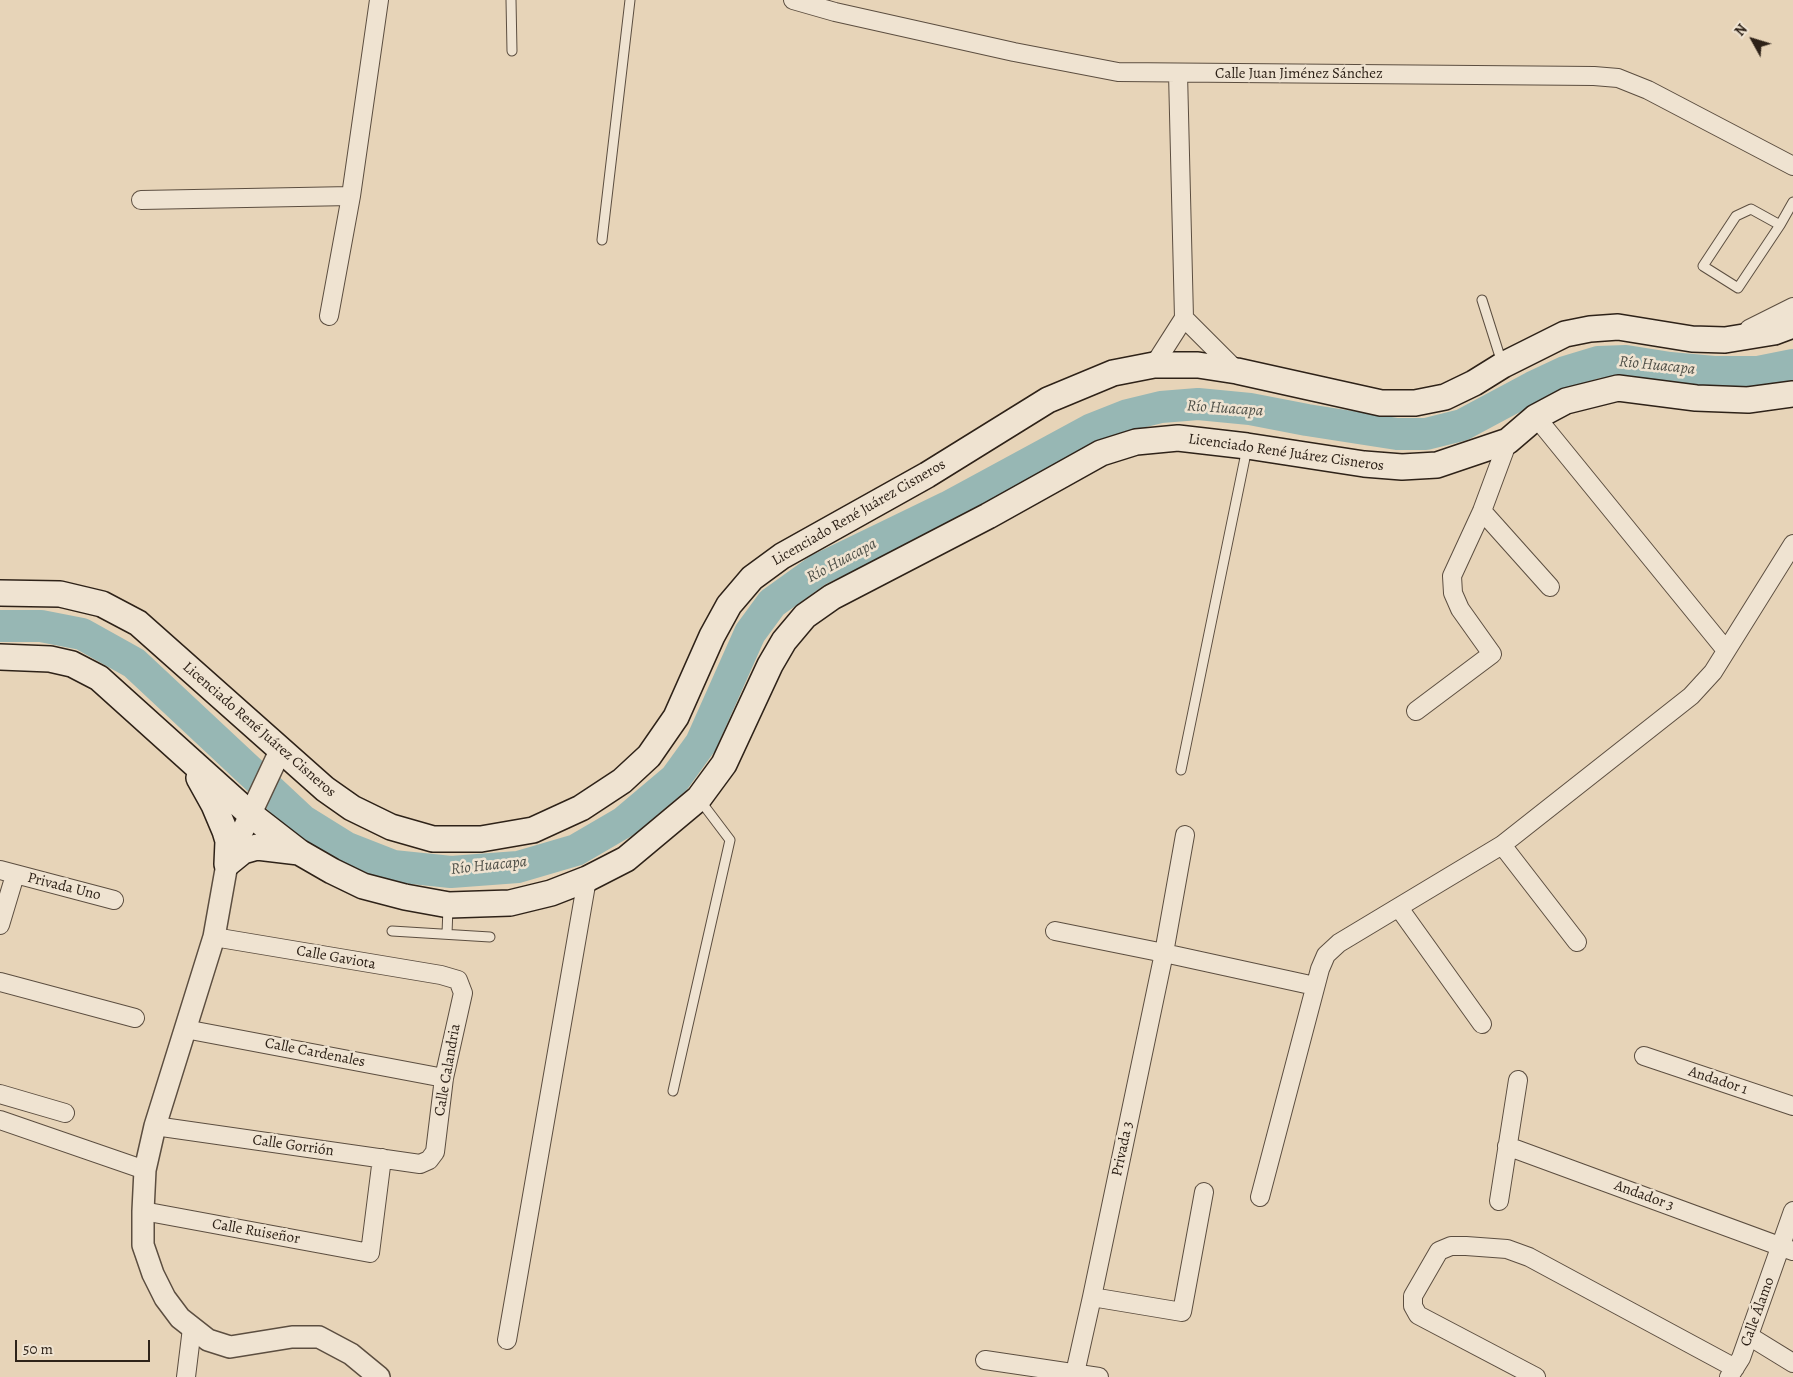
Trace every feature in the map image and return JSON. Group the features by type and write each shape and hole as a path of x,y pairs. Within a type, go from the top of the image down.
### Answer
{"main road":[{"name":"Licenciado René Juárez Cisneros","path":"0,593 60,594 102,604 138,623 280,754 352,808 391,827 433,839 481,839 533,830 581,808 622,781 649,756 676,717 712,636 729,605 752,578 782,556 927,475 1048,400 1113,373 1154,365 1198,365 1238,371 1382,403 1415,403 1445,397 1565,334 1590,329 1618,327 1692,339 1725,340 1774,332 1793,325"},
{"name":"Licenciado René Juárez Cisneros","path":"0,657 50,659 72,664 99,678 191,762 253,809 299,852 332,872 363,886 405,897 448,905 510,903 551,893 587,879 626,860 699,798 724,764 770,665 784,641 805,616 832,597 988,516 1101,453 1136,442 1178,438 1247,446 1364,464 1402,467 1437,465 1508,441 1536,418 1566,401 1618,388 1696,398 1748,400 1793,394"},
{"path":"1748,400 1793,412"},
{"path":"191,762 214,805 225,831 228,841 227,864"},
{"path":"227,864 243,851 257,847 299,852"}],"street":[{"path":"329,316 351,196 379,0"},
{"name":"Calle Juan Jiménez Sánchez","path":"793,0 854,16 1014,52 1118,72 1584,76 1618,78 1648,90 1793,166"},
{"path":"1154,365 1184,318 1178,73"},
{"path":"141,200 351,196"},
{"path":"1725,340 1774,318 1793,307"},
{"path":"1184,318 1238,371"},
{"path":"1536,418 1726,650"},
{"path":"1416,711 1492,654 1460,609 1452,593 1452,576 1482,511 1508,441"},
{"path":"1482,511 1550,587"},
{"path":"1260,1197 1326,955 1339,943 1502,845 1691,696 1713,672 1793,544"},
{"path":"280,754 227,864 214,937 155,1126 144,1170 144,1245 153,1274 165,1298 180,1318 208,1340 230,1347 292,1337 319,1337 351,1354 379,1377"},
{"name":"Privada 3","path":"1075,1373 1164,953 1185,835"},
{"path":"1502,845 1577,942"},
{"path":"0,926 7,872"},
{"name":"Privada Uno","path":"7,872 114,900"},
{"path":"507,1340 587,879"},
{"path":"1398,908 1482,1024"},
{"path":"1055,931 1316,986"},
{"name":"Calle Gaviota","path":"214,937 441,975 458,980"},
{"name":"Calle Calandria","path":"429,1160 436,1152 444,1078 463,992 458,980"},
{"path":"0,982 134,1018"},
{"name":"Calle Cardenales","path":"185,1029 444,1078"},
{"name":"Andador 1","path":"1644,1056 1793,1106"},
{"path":"1498,1201 1518,1080"},
{"path":"0,1094 65,1113"},
{"path":"0,1120 144,1170"},
{"name":"Calle Gorrión","path":"155,1126 420,1164 429,1160"},
{"name":"Andador 3","path":"1507,1146 1787,1248"},
{"name":"Calle Ruiseñor","path":"143,1211 370,1253 382,1158"},
{"path":"1092,1297 1182,1312 1204,1192"},
{"name":"Calle Álamo","path":"1732,1373 1741,1358 1787,1248 1793,1211"},
{"path":"1536,1377 1418,1315 1413,1306 1413,1296 1439,1251 1451,1246 1466,1246 1507,1249 1529,1257 1732,1373"},
{"path":"186,1377 192,1328"},
{"path":"1749,1336 1793,1363"},
{"path":"985,1360 1099,1377"}],"lane":[{"path":"511,0 512,51"},
{"path":"602,240 630,0"},
{"path":"1780,225 1751,209 1736,216 1703,266 1738,288 1780,225 1793,202"},
{"path":"1482,300 1503,366"},
{"path":"1182,770 1247,446"},
{"path":"673,1091 730,840 699,798"},
{"path":"447,934 448,905"},
{"path":"392,930 490,937"}],"waterway":[{"name":"Río Huacapa","path":"0,626 41,626 82,634 134,663 302,820 347,848 393,866 451,872 518,867 576,850 624,822 675,779 701,743 750,633 772,603 818,570 948,507 1090,430 1128,415 1161,407 1198,404 1250,409 1397,434 1426,434 1462,425 1565,372 1598,362 1626,361 1714,372 1758,372 1793,365"}]}
